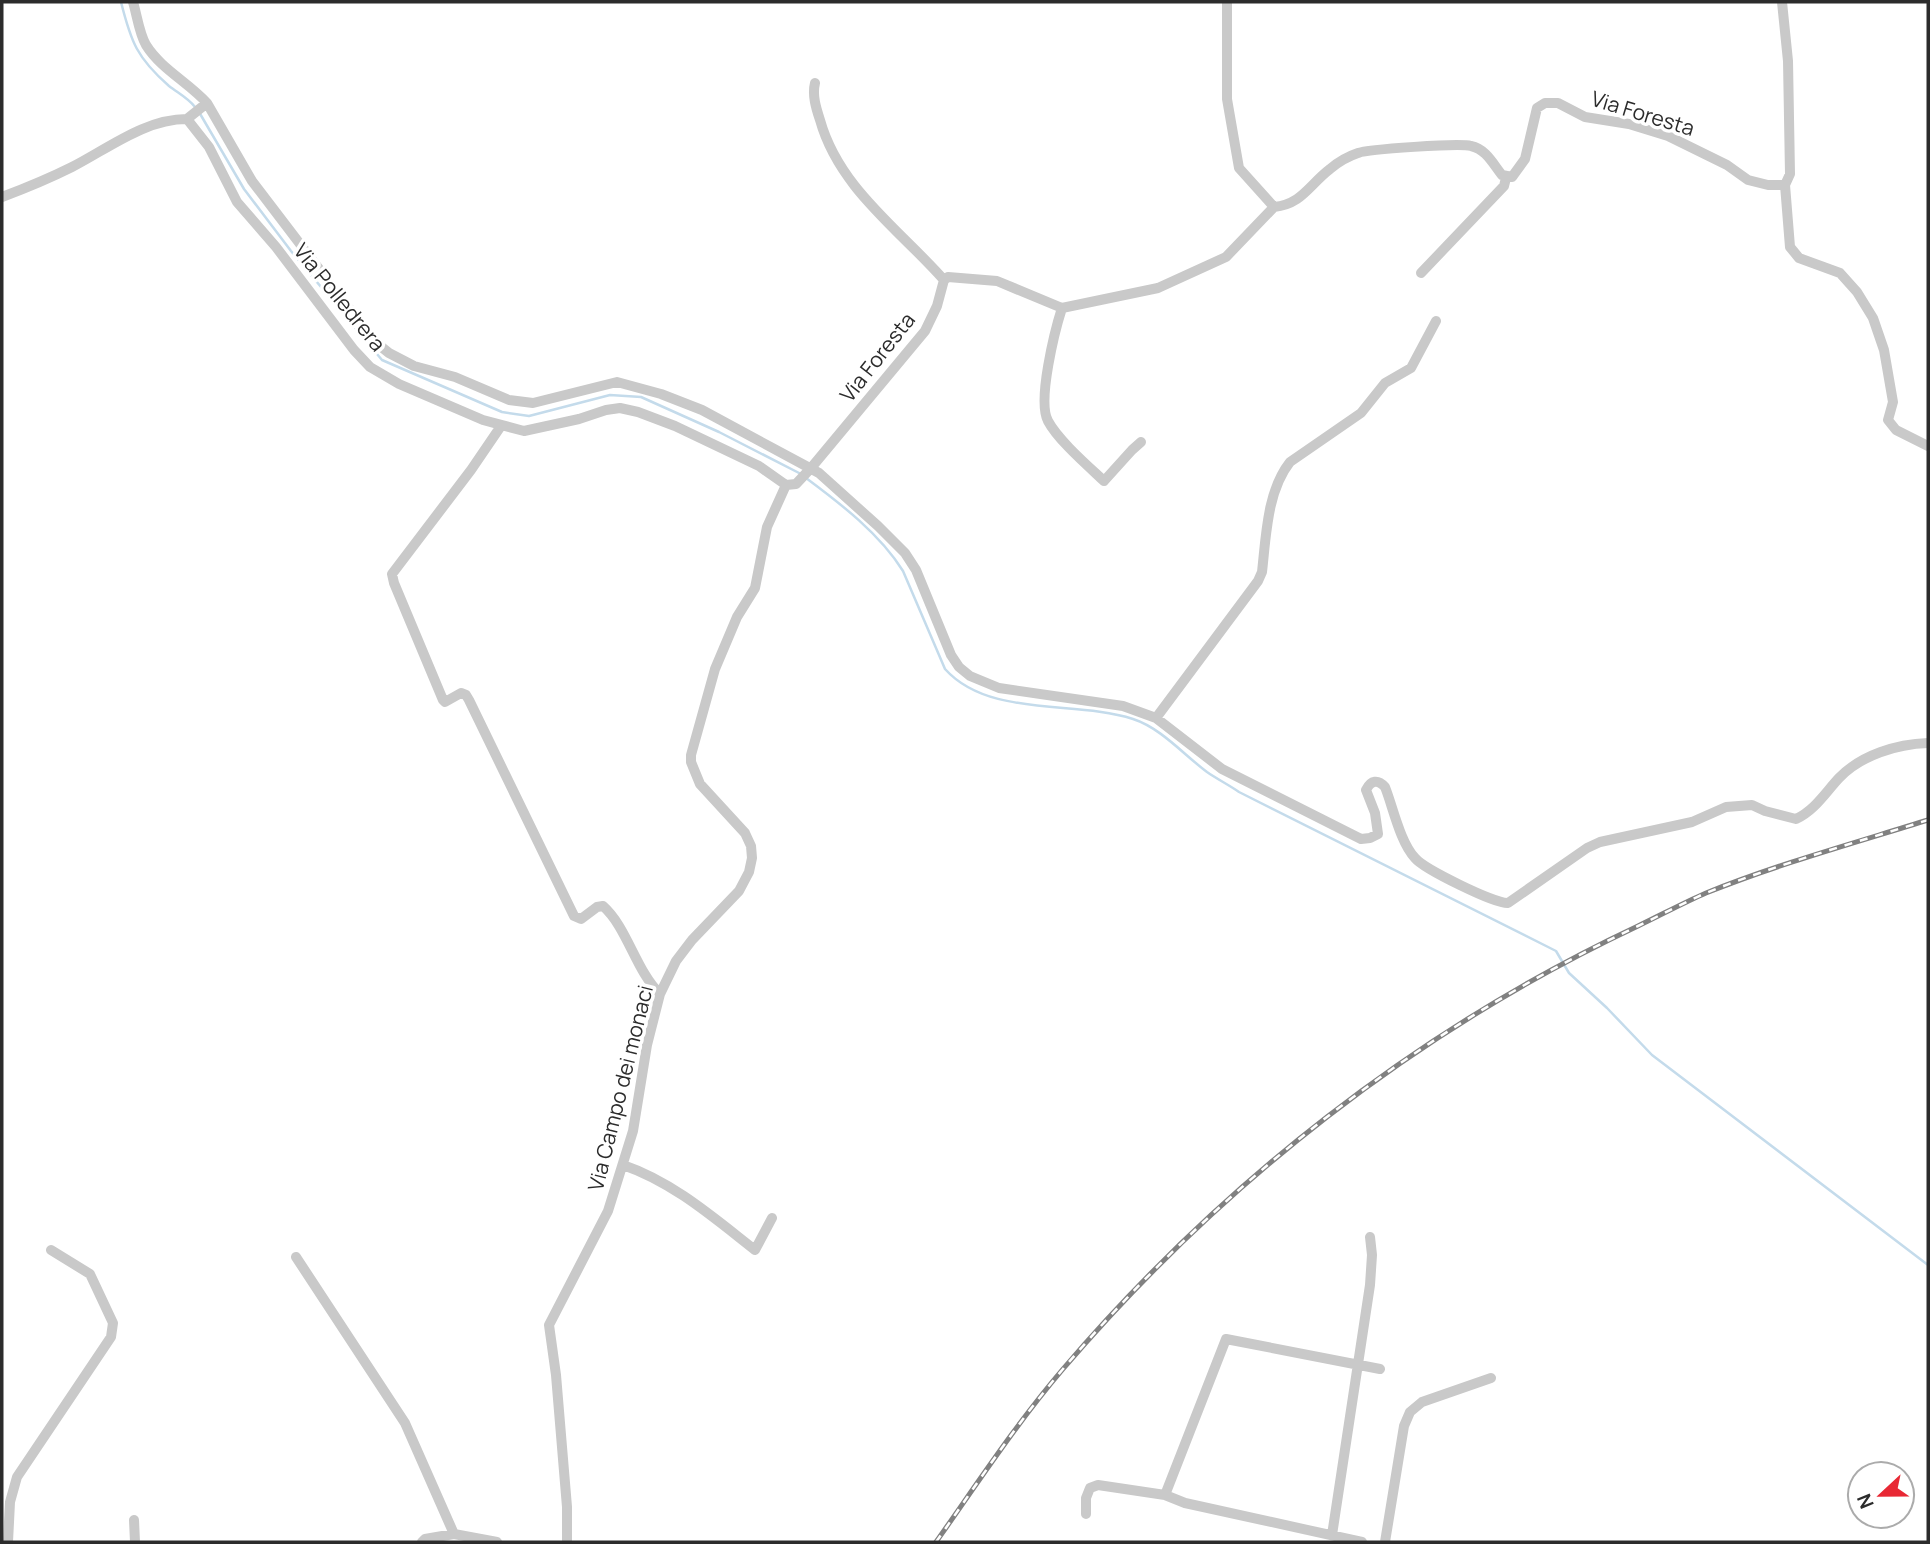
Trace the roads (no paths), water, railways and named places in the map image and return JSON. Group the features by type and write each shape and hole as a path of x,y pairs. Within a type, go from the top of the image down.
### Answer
{"street":[{"path":"133,2 145,44 166,68 198,92 252,181 280,220 374,341 389,353 415,366 454,377 520,402 543,401 617,382 661,394 702,410 810,470 857,505 905,553 928,594 951,655 959,667 970,676 999,688 1123,706 1156,718 1222,769 1361,839 1378,834 1375,813 1366,790 1369,784 1381,782 1406,846 1416,860 1500,904 1508,903 1587,848 1609,840 1692,822 1726,807 1752,805 1796,819 1816,805 1840,777 1870,755 1916,743 1928,743"},
{"path":"1227,2 1227,99 1239,168 1274,207"},
{"path":"1782,2 1788,61 1790,174 1784,185 1790,247 1799,258 1840,273 1857,292 1872,317 1884,349 1893,402 1888,419 1896,430 1928,446"},
{"path":"815,83 815,105 824,136 836,159 862,196 944,280 948,277 997,281 1062,307 1158,288 1226,257 1274,207 1288,206 1330,168 1360,152 1446,144 1472,146 1483,151 1506,178 1504,186 1420,273"},
{"name":"Via Foresta","path":"1506,178 1514,176 1525,159 1537,108 1545,103 1558,103 1585,117 1629,124 1668,136 1727,165 1748,180 1768,185 1784,185"},
{"path":"2,197 72,167 126,137 163,121 189,117 206,104"},
{"name":"Via Polledrera","path":"189,117 209,147 237,202 276,247 370,367 399,384 501,426 524,431 620,408 675,426 791,484"},
{"name":"Via Foresta","path":"791,484 810,470 925,331 937,306 944,280"},
{"path":"1062,307 1045,387 1047,420 1104,481 1142,442"},
{"path":"1156,718 1258,581 1262,572 1274,496 1284,468 1361,413 1385,383 1411,368 1436,321"},
{"path":"501,426 471,470 392,573 394,583 443,700 446,702 461,693 469,699 574,916 581,919 597,907 603,906 611,913 629,947 660,994"},
{"name":"Via Campo dei monaci","path":"567,1542 562,1441 550,1325 608,1211 633,1131 647,1045 660,994 676,961 692,940 739,891 749,872 751,846 745,833 700,783 691,762 691,755 715,669 737,617 755,587 767,527 791,484"},
{"path":"623,1165 677,1191 755,1250 772,1218"},
{"path":"1332,1535 1370,1285 1370,1237"},
{"path":"8,1542 10,1502 17,1477 111,1337 113,1323 90,1274 51,1250"},
{"path":"296,1257 405,1423 451,1522 454,1534"},
{"path":"1165,1495 1226,1339 1380,1369"},
{"path":"1385,1542 1404,1426 1410,1412 1422,1402 1491,1378"},
{"path":"1086,1514 1086,1499 1090,1488 1098,1485 1165,1495 1185,1503 1362,1542"},
{"path":"134,1520 135,1542"},
{"path":"422,1542 425,1539 454,1534 496,1542"}],"waterway":[{"path":"121,2 132,39 142,58 158,76 195,107"},
{"path":"199,112 244,189 291,251 382,360 502,412 529,416 610,395 641,397 719,432 801,474"},
{"path":"806,478 859,520 894,557 903,571 945,669 963,684 985,695 1009,701 1110,713 1143,723 1163,735 1207,772 1239,792 1556,951 1569,973 1652,1055 1928,1265"}],"railway":[{"path":"936,1542 1029,1411 1124,1301 1189,1236 1257,1175 1327,1117 1401,1063 1477,1013 1556,967 1697,897 1788,863 1928,820"}]}
